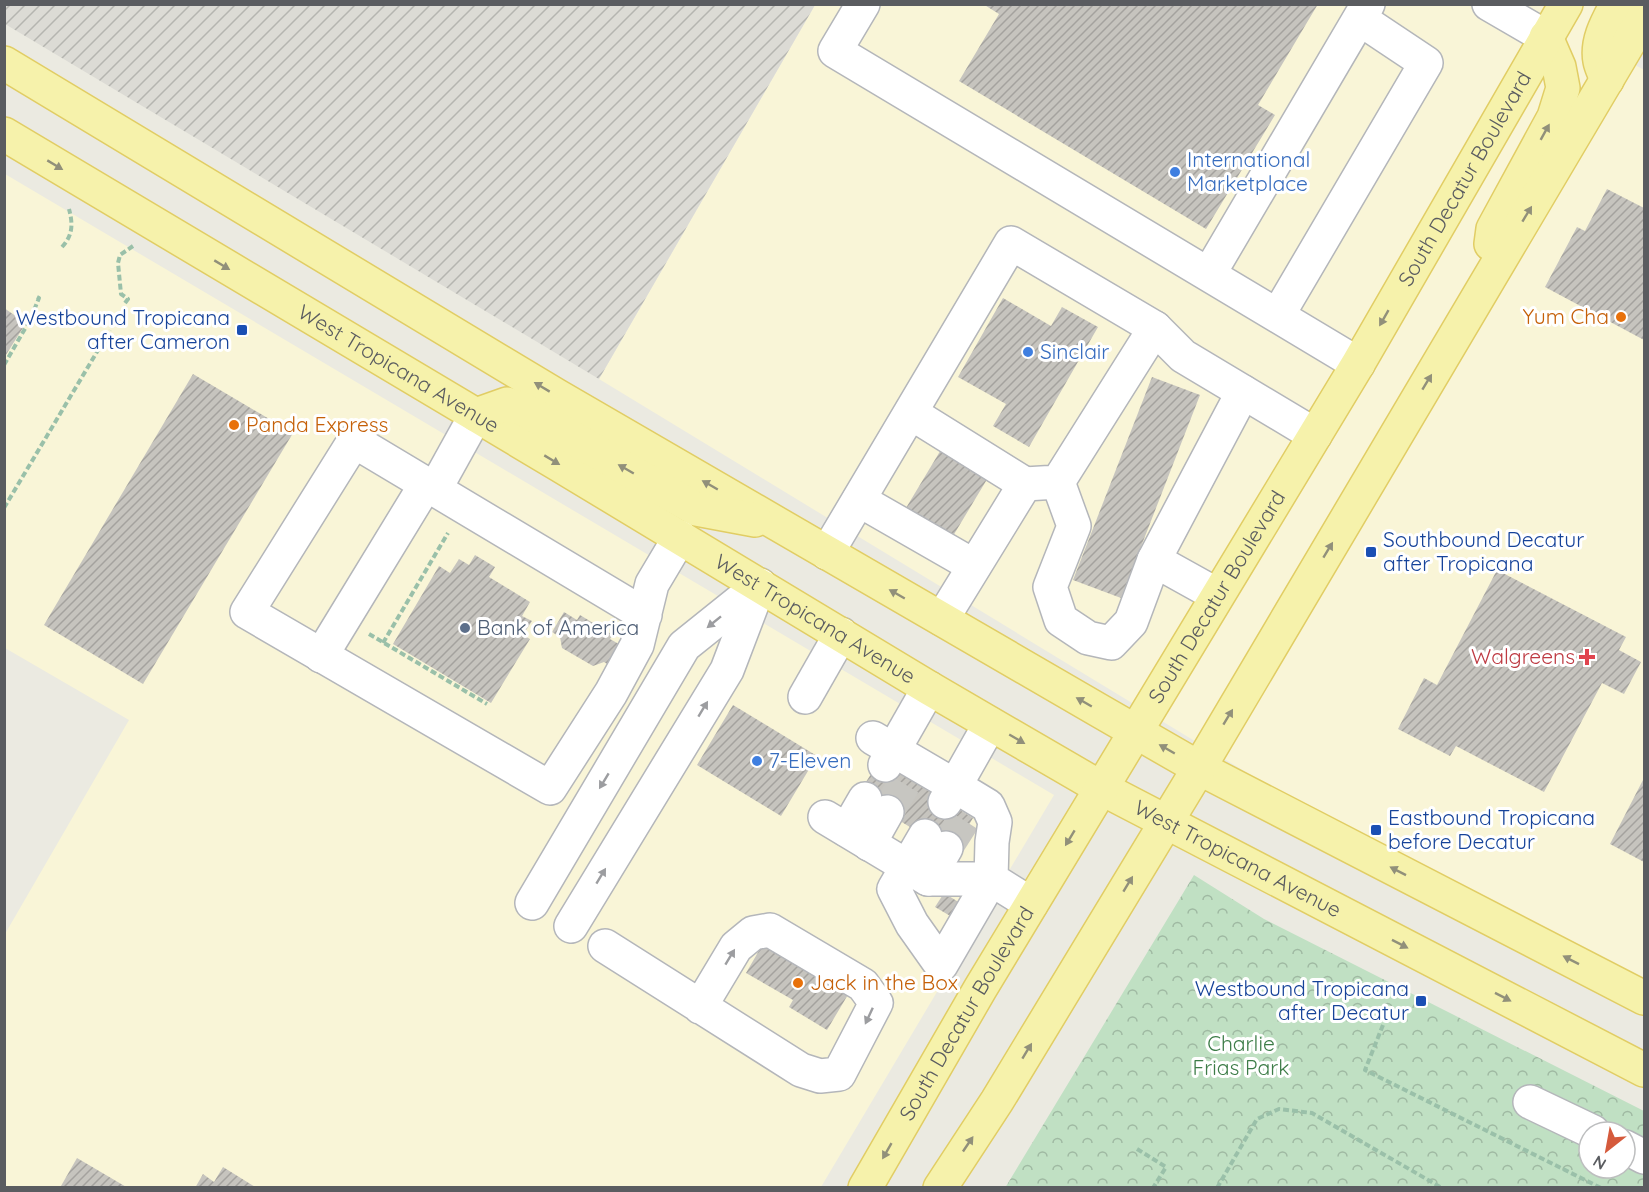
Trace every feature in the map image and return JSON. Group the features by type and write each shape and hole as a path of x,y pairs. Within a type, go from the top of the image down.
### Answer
{"main road":[{"name":"South Decatur Boulevard","path":"865,1188 1134,731 1358,364 1566,4"},
{"path":"1607,80 1600,60 1601,42 1605,26 1617,4"},
{"path":"939,1188 997,1101 1199,768 1644,17"},
{"path":"1487,282 1493,229 1554,117 1563,88 1559,67 1546,37"},
{"path":"4,63 557,396 1134,731 1199,768 1644,998"},
{"name":"West Tropicana Avenue","path":"4,134 841,633 929,688 1101,788 1644,1070"},
{"path":"476,416 507,405 523,409 696,509 777,524"}],"street":[{"path":"863,4 835,51 1358,364"},
{"path":"1490,4 1546,37"},
{"path":"1209,274 1364,12 1426,63 1278,315"},
{"path":"827,553 1011,243 1155,328 1183,356 1315,435"},
{"path":"1058,482 1155,328"},
{"path":"1058,482 1074,526 1050,588 1062,620 1088,638 1111,643 1131,622 1154,560 1243,392"},
{"path":"911,413 1025,483 1058,482"},
{"path":"321,656 476,416"},
{"path":"645,615 354,441 247,612 550,789 611,693 637,645 645,615 652,584 680,537"},
{"path":"942,619 1025,483"},
{"path":"859,500 974,566"},
{"path":"1154,560 1217,595"},
{"path":"532,903 684,646 759,585"},
{"path":"571,926 727,670 759,585"},
{"path":"805,697 841,633"},
{"path":"929,688 896,759 961,800 988,806 995,822 991,879 941,965 912,924 894,890 917,873 936,842"},
{"path":"961,800 990,724"},
{"path":"876,806 847,830 917,873 991,879 1031,904"},
{"path":"604,946 700,1007 801,1070 820,1076 839,1074 876,1003 863,986 770,930 753,933 736,947 700,1007"},
{"path":"1530,1102 1577,1124"}],"path":[{"path":"62,247 72,231 69,209"},
{"path":"125,303 128,299 121,294 118,263 120,255 133,245"},
{"path":"4,365 30,320 39,298 34,296"},
{"path":"24,316 30,320"},
{"path":"4,508 110,330"},
{"path":"383,643 464,507"},
{"path":"343,619 487,704"},
{"path":"1383,1025 1365,1070 1601,1188"},
{"path":"1217,1188 1257,1119 1279,1109 1312,1113 1442,1188"},
{"path":"1137,1149 1166,1167 1153,1188"}],"shaded area":[{"path":"5,4 815,5 599,379 5,24"},
{"path":"815,5 1602,5 1584,36 1644,70 1644,1014 599,379"},
{"path":"5,174 1054,795 821,1187 5,1187 5,934 129,720 5,648"}],"green space":[{"name":"Charlie Frias Park","path":"1194,875 1264,919 1644,1111 1644,1187 1005,1188"}],"building":[{"name":"International Marketplace","path":"983,4 1318,4 1258,105 1275,115 1206,229 959,81 999,14"},
{"path":"1607,189 1644,208 1644,340 1545,287 1577,227 1585,231"},
{"name":"Sinclair","path":"1003,298 1051,326 1062,307 1098,327 1029,447 993,426 1006,404 958,377"},
{"path":"4,308 26,323 4,358"},
{"path":"193,374 293,433 143,684 44,625"},
{"path":"1152,377 1200,395 1121,598 1073,580"},
{"path":"945,443 992,471 953,536 906,508"},
{"name":"Bank of America","path":"475,555 495,567 489,577 530,602 522,616 532,621 523,635 530,639 491,703 393,644 439,566 450,573 459,559 469,565"},
{"name":"Walgreens","path":"1497,570 1626,637 1619,650 1641,662 1624,694 1602,683 1544,792 1456,746 1450,756 1398,729 1424,678 1437,685"},
{"path":"564,612 577,620 580,615 613,635 610,639 624,647 612,667 604,662 593,666 562,648 560,637 552,632"},
{"name":"7-Eleven","path":"733,705 817,756 781,816 697,765"},
{"name":"7-Eleven","path":"879,761 973,818 952,853 858,795"},
{"path":"1644,778 1644,862 1610,844"},
{"path":"944,893 960,903 952,917 935,907"},
{"name":"Jack in the Box","path":"764,942 849,993 827,1030 789,1007 793,1000 746,973"},
{"path":"77,1158 128,1188 61,1186"},
{"path":"223,1167 257,1188 195,1188 203,1174 214,1182"}],"tunnel":[{"path":"887,812 908,778"},
{"path":"946,848 967,815"}],"place":[{"name":"International Marketplace","path":"1175,172"},
{"name":"Yum Cha","path":"1621,317"},
{"name":"Westbound Tropicana after Cameron","path":"242,330"},
{"name":"Sinclair","path":"1028,352"},
{"name":"Panda Express","path":"234,425"},
{"name":"Southbound Decatur after Tropicana","path":"1371,552"},
{"name":"Bank of America","path":"465,628"},
{"name":"Walgreens","path":"1587,657"},
{"name":"7-Eleven","path":"757,761"},
{"name":"Eastbound Tropicana before Decatur","path":"1376,830"},
{"name":"Jack in the Box","path":"798,983"},
{"name":"Westbound Tropicana after Decatur","path":"1421,1001"}]}
